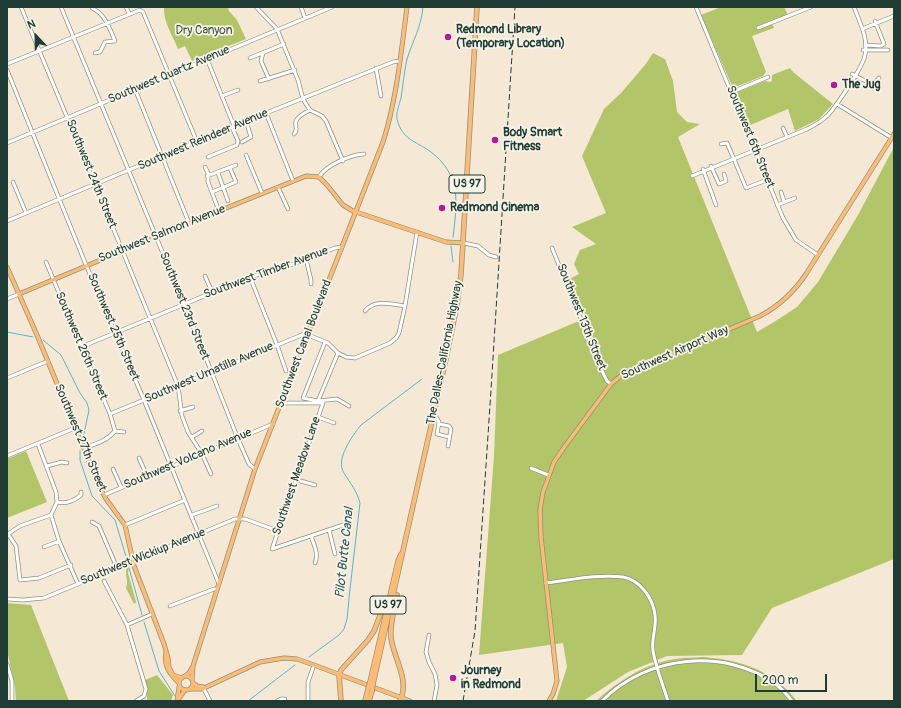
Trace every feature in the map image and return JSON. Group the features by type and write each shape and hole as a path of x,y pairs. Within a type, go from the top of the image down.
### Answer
{"highway":[{"name":"The Dalles-California Highway","path":"365,701 372,683 400,571 402,552 457,305 464,243 478,7"},
{"name":"The Dalles-California Highway","path":"372,683 391,591 398,561 402,552"},
{"path":"400,571 391,636 392,645 402,679 403,693 400,699"},
{"path":"341,701 341,670 368,640 374,631 391,591"},
{"name":"The Dalles-California Highway","path":"370,690 370,701"}],"main road":[{"name":"Southwest Canal Boulevard","path":"183,677 189,673 193,666 255,469 357,212 387,130 394,99 407,7"},
{"name":"Southwest Airport Way","path":"549,701 557,681 541,537 540,510 543,492 554,462 611,384 623,374 750,321 770,311 782,302 796,288 893,136"},
{"name":"Southwest Salmon Avenue","path":"19,294 262,193 306,176 319,177"},
{"path":"319,177 327,184 344,205 357,212 446,242 464,243"},
{"name":"Southwest 27th Street","path":"7,267 104,495 125,525 133,561 166,652 171,671 173,674 183,677"},
{"name":"Southwest 27th Street","path":"166,652 165,656 168,671 179,685"},
{"path":"203,687 197,686 189,677 183,677 179,685 180,690 177,701 186,690 202,689 203,687 260,662 284,658 297,659 400,699 410,701"},
{"path":"190,689 193,666"},
{"path":"179,685 182,689 186,690"}],"street":[{"name":"Southwest 24th Street","path":"21,7 68,117 178,386 180,411 188,432 202,454 210,474"},
{"name":"Southwest 23rd Street","path":"61,7 238,438 249,464 255,469"},
{"path":"126,7 129,13"},
{"path":"256,7 278,29 295,70 303,99 310,110 322,116 326,121 343,161"},
{"path":"301,7 305,18"},
{"name":"Southwest Quartz Avenue","path":"7,143 332,7"},
{"name":"Southwest 6th Street","path":"696,7 783,218 796,240 818,255"},
{"path":"758,28 811,7"},
{"path":"692,176 817,124 827,116 837,104 860,67 865,55 864,37 854,7"},
{"path":"92,8 99,11 107,23 115,41 105,42 100,52 94,53"},
{"path":"7,64 129,13 138,10 142,11 170,74 197,142"},
{"path":"862,29 894,16"},
{"path":"863,45 881,46 884,44 875,21"},
{"path":"250,58 284,44"},
{"path":"863,50 888,50"},
{"path":"263,53 261,61 269,79"},
{"path":"207,59 238,141 237,145 208,156"},
{"name":"Southwest Reindeer Avenue","path":"7,221 233,126 303,99 376,68 399,61"},
{"path":"376,68 381,96"},
{"name":"Southwest 25th Street","path":"7,70 86,265 172,467 219,584"},
{"path":"260,81 295,70"},
{"path":"852,74 873,85 879,78"},
{"path":"732,92 768,78"},
{"path":"135,89 189,223"},
{"path":"222,96 238,90"},
{"path":"837,104 893,136"},
{"path":"294,134 297,129 297,120 310,110"},
{"path":"266,113 293,181"},
{"path":"242,142 251,137 246,121"},
{"path":"783,128 787,137"},
{"path":"721,144 727,143 746,188 767,180"},
{"path":"319,177 326,168 364,154"},
{"path":"246,155 262,193"},
{"path":"208,176 236,165"},
{"path":"711,166 719,184 726,181 724,174"},
{"path":"205,167 219,210"},
{"path":"212,192 236,182 230,168"},
{"path":"703,169 716,204"},
{"path":"218,173 228,200"},
{"path":"13,182 26,213"},
{"path":"278,187 288,209"},
{"path":"780,192 784,201"},
{"path":"777,205 795,198"},
{"path":"309,333 328,343 338,354 355,358 390,343 396,338 399,333 417,232"},
{"path":"464,243 478,246 489,255 496,257"},
{"name":"Southwest Timber Avenue","path":"81,347 212,292 334,248 342,247"},
{"name":"Southwest 13th Street","path":"552,248 603,373 611,384"},
{"path":"306,259 311,284"},
{"name":"Southwest 26th Street","path":"46,262 110,414 115,431"},
{"path":"205,276 212,292"},
{"path":"250,278 286,371"},
{"name":"Southwest Salmon Avenue","path":"7,298 19,294"},
{"path":"364,311 374,304 384,303 404,306"},
{"name":"Southwest Umatilla Avenue","path":"110,414 309,333"},
{"path":"325,342 303,398 318,400 337,399 349,406"},
{"path":"318,400 338,354"},
{"path":"7,378 48,361"},
{"name":"Southwest Meadow Lane","path":"281,403 323,403 272,549 311,536"},
{"path":"180,411 192,407"},
{"path":"433,416 436,417 439,424 437,434 449,437"},
{"path":"318,417 334,423"},
{"name":"Southwest Volcano Avenue","path":"104,495 273,424"},
{"path":"439,424 450,428 448,446"},
{"path":"7,455 38,444 75,428"},
{"path":"84,448 105,440 115,431 124,432"},
{"path":"192,438 202,431"},
{"path":"38,444 56,492 57,502 51,515 59,541 71,565 78,584"},
{"path":"139,458 147,476"},
{"path":"47,466 62,462 67,463"},
{"path":"531,468 548,475"},
{"path":"113,469 121,487"},
{"path":"297,480 315,485"},
{"path":"57,502 66,503 80,495 81,492"},
{"path":"125,525 185,500"},
{"path":"192,516 218,506"},
{"path":"51,515 20,526 8,534 16,546 20,580 39,578 71,565"},
{"name":"Southwest Wickiup Avenue","path":"7,599 28,600 44,598 235,519 240,519"},
{"path":"240,519 245,519 278,530"},
{"path":"92,522 100,526 117,568"},
{"path":"315,563 317,558 311,536 348,523"},
{"path":"329,530 335,554"},
{"path":"44,546 59,541"},
{"path":"546,583 604,576 624,578 638,584 648,595 655,616 655,628 652,639 653,651 668,701"},
{"path":"104,581 127,625 146,689 144,696 136,701"},
{"path":"170,606 217,589"},
{"path":"127,625 152,614"},
{"path":"429,635 426,652 435,674 437,685 434,701"},
{"path":"602,701 616,689 632,679 657,667 676,662 701,661 720,662 738,666 758,674 778,686 792,701"},
{"path":"7,664 12,682 12,701"},
{"path":"308,701 308,682 314,665"},
{"path":"203,687 210,701"},
{"path":"277,701 281,699 285,700"}],"green space":[{"name":"Dry Canyon","path":"164,7 228,7 229,11 237,20 246,39 192,61 185,46 178,49 165,18"},
{"path":"721,7 784,7 788,15 771,21 774,28 752,36 766,72 763,76 733,88 701,15"},
{"path":"653,53 665,59 673,81 677,112 687,122 700,124 678,137 757,332 797,307 818,282 858,215 894,147 894,559 772,608 742,655 667,656 628,672 583,701 556,701 567,667 563,643 479,655 494,456 498,355 579,321 596,365 600,356 569,279 579,274 574,264 580,250 596,244 572,227 606,213 582,156 604,109 621,93 645,65"},
{"path":"790,68 833,104 819,119 795,131 788,109 748,126 735,93 765,81 770,82 772,81 772,75"},
{"path":"26,451 47,502 7,518 7,459"},
{"path":"129,566 128,573 136,602 134,604 126,588 126,570"},
{"path":"7,603 31,605 69,701 16,701 15,687 7,650"},
{"path":"678,658 717,658 755,668 778,681 797,701 596,701 623,680 654,664"},
{"path":"157,675 173,695 171,701 148,701 145,680"}],"waterway":[{"name":"Pilot Butte Canal","path":"423,7 419,28 407,59 397,119 399,126 406,136 431,152 441,161 453,180 456,201 453,237"},
{"name":"Pilot Butte Canal","path":"451,246 453,262"},
{"path":"7,332 33,337"},
{"path":"43,340 61,355 80,393 87,403 89,410 83,438"},
{"name":"Pilot Butte Canal","path":"309,657 339,635 344,629 347,619 360,503 342,468 343,455 353,435 361,425 422,379"},
{"path":"80,451 80,460 92,496 115,520 127,560"},
{"path":"129,568 142,615"},
{"path":"144,622 159,671 175,696"},
{"name":"Pilot Butte Canal","path":"248,701 295,665"}],"railway":[{"path":"463,701 475,631 515,7"}],"place":[{"name":"Redmond Library (Temporary Location)","path":"448,37"},
{"name":"The Jug","path":"834,85"},
{"name":"Body Smart Fitness","path":"495,140"},
{"name":"Redmond Cinema","path":"442,208"},
{"name":"Journey in Redmond","path":"453,678"}]}
